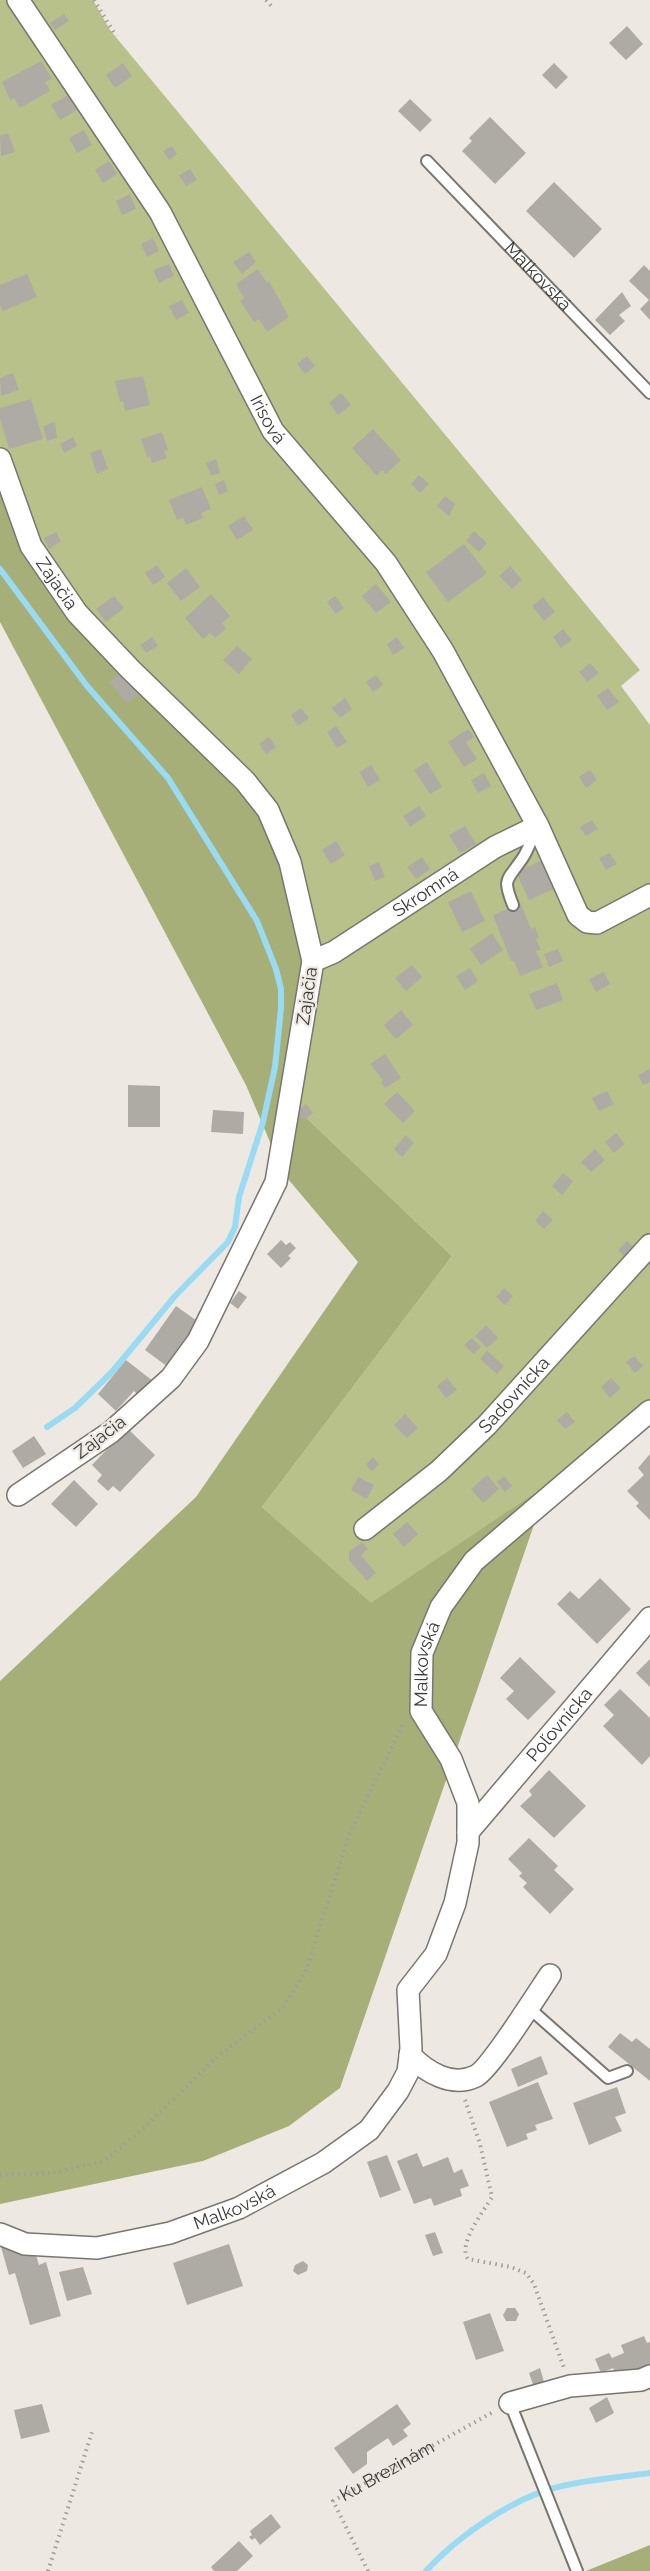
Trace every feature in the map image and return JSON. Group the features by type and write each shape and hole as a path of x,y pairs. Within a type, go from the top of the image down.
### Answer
{"street":[{"name":"Irisová","path":"18,0 160,212 273,431 386,563 443,651 538,826"},
{"name":"Zajačia","path":"0,459 31,546 77,613 130,669 245,781 268,810 290,862 313,961 276,1182 198,1341 171,1378 111,1431 18,1495"},
{"path":"538,826 578,915 587,922 597,923 650,895"},
{"name":"Skromná","path":"313,961 334,952 495,847 538,826"},
{"name":"Sadovnícka","path":"365,1529 438,1471 487,1425 650,1245"},
{"name":"Malkovská","path":"0,2234 25,2244 97,2248 170,2233 239,2208 323,2163 369,2130 398,2091 408,2072 410,2055 408,1990 436,1954 455,1903 468,1843 468,1803 451,1759 422,1711 422,1653 441,1607 474,1561 649,1414"},
{"name":"Poľovnícka","path":"468,1832 650,1618"},
{"path":"410,2055 423,2069 436,2076 458,2079 476,2076 487,2066 550,1975"},
{"path":"510,2403 570,2386 641,2380 650,2376"}],"lane":[{"name":"Malkovská","path":"427,161 650,393"},
{"path":"513,905 506,882 510,873 523,858 538,826"},
{"path":"528,2007 608,2078 627,2071"},
{"path":"510,2403 577,2571"}],"path":[{"path":"94,0 116,36"},
{"path":"266,0 274,9"},
{"path":"0,2175 52,2173 104,2162 145,2127 218,2056 283,2007 306,1971 349,1835 406,1718"},
{"path":"458,2079 480,2144 492,2197 464,2244 464,2254 468,2259 511,2267 526,2273 534,2284 554,2335 570,2386"},
{"name":"Ku Brezinám","path":"368,2571 333,2501 510,2403"},
{"path":"48,2571 92,2432"}],"green space":[{"path":"0,0 93,0 110,30 640,670 621,686 650,725 650,1402 548,1484 371,1604 262,1507 452,1256 298,1110 19,535 0,464"},
{"path":"0,464 19,535 272,818 308,927 298,1110 452,1256 262,1507 371,1603 548,1484 340,2088 289,2126 203,2161 0,2204 0,1681 196,1497 358,1262 283,1173 246,1085 0,622"},
{"path":"650,2545 650,2571 586,2571"}],"building":[{"path":"64,14 69,21 55,30 50,23"},
{"path":"627,26 643,44 626,60 609,43"},
{"path":"41,61 52,79 45,82 50,91 20,108 14,98 10,100 2,82"},
{"path":"123,63 132,76 115,88 106,75"},
{"path":"554,63 568,77 556,89 542,75"},
{"path":"68,95 77,110 60,120 51,105"},
{"path":"410,99 432,120 420,132 398,111"},
{"path":"490,117 526,153 495,184 462,151 472,141 469,138"},
{"path":"84,130 92,145 77,153 69,138"},
{"path":"8,133 15,152 1,156 0,136"},
{"path":"172,146 177,154 169,160 163,151"},
{"path":"109,161 117,174 103,183 95,170"},
{"path":"190,169 197,180 186,186 179,175"},
{"path":"554,182 602,229 574,258 526,211"},
{"path":"130,194 136,209 122,215 116,201"},
{"path":"153,238 159,251 147,257 141,244"},
{"path":"249,252 256,262 242,274 233,262"},
{"path":"169,264 174,276 159,283 153,270"},
{"path":"644,265 650,271 650,320 640,309 649,300 629,281"},
{"path":"258,269 267,283 269,281 289,317 267,332 259,319 254,322 240,301 244,298 236,284"},
{"path":"27,274 37,297 3,311 0,304 0,285"},
{"path":"622,292 631,306 619,315 625,321 610,335 595,320"},
{"path":"182,300 189,313 176,320 169,306"},
{"path":"307,356 315,366 305,374 297,364"},
{"path":"13,373 19,390 1,396 0,378"},
{"path":"143,376 150,405 125,411 123,401 120,402 115,381"},
{"path":"341,393 351,405 338,415 329,403"},
{"path":"31,399 43,439 9,449 0,418 0,408"},
{"path":"55,422 57,438 47,441 43,426"},
{"path":"373,429 401,460 386,474 382,470 377,476 352,448"},
{"path":"162,432 168,450 164,451 167,458 152,463 150,456 147,457 141,439"},
{"path":"73,437 77,446 64,453 60,444"},
{"path":"101,449 108,469 97,474 90,453"},
{"path":"216,459 220,473 211,476 206,463"},
{"path":"419,475 429,484 420,493 411,484"},
{"path":"224,480 228,491 219,495 215,484"},
{"path":"202,487 211,509 201,513 203,518 186,525 183,518 177,520 169,500"},
{"path":"445,496 455,504 449,516 437,506"},
{"path":"244,516 253,530 237,540 228,526"},
{"path":"474,531 487,543 479,552 466,541"},
{"path":"56,532 61,541 49,549 44,538"},
{"path":"464,544 487,573 448,602 426,572"},
{"path":"157,565 165,577 153,585 145,573"},
{"path":"510,566 522,580 512,589 499,576"},
{"path":"186,568 200,587 181,601 167,583"},
{"path":"376,584 391,602 376,613 362,596"},
{"path":"211,594 230,616 222,623 226,629 215,638 210,633 203,639 185,618"},
{"path":"114,596 124,608 106,622 96,609"},
{"path":"335,596 344,608 336,614 327,602"},
{"path":"543,597 555,612 544,621 532,606"},
{"path":"563,629 572,640 561,648 553,637"},
{"path":"152,637 158,646 146,653 140,645"},
{"path":"397,637 404,648 393,655 387,644"},
{"path":"237,646 252,659 239,674 223,660"},
{"path":"590,663 599,673 587,682 579,672"},
{"path":"120,674 138,695 127,703 109,682"},
{"path":"376,675 383,685 373,692 366,682"},
{"path":"608,688 619,702 607,710 597,696"},
{"path":"345,698 352,709 340,718 332,708"},
{"path":"301,708 309,718 298,726 291,715"},
{"path":"336,726 347,742 337,748 327,732"},
{"path":"468,729 474,737 466,742 477,759 464,767 448,742"},
{"path":"269,737 276,747 266,754 259,744"},
{"path":"427,762 442,787 430,794 414,770"},
{"path":"371,765 380,780 368,787 359,772"},
{"path":"590,770 597,780 586,788 579,777"},
{"path":"484,773 491,786 478,793 471,780"},
{"path":"419,806 426,816 410,827 403,816"},
{"path":"592,820 598,829 586,836 580,827"},
{"path":"465,826 476,844 460,853 449,835"},
{"path":"336,841 345,855 331,864 322,850"},
{"path":"610,853 617,864 606,870 599,858"},
{"path":"422,857 430,869 416,879 407,867"},
{"path":"541,861 554,889 529,900 516,872"},
{"path":"379,862 385,877 375,881 369,866"},
{"path":"471,891 485,921 462,932 448,902"},
{"path":"521,904 531,929 535,927 539,938 536,939 541,950 536,951 543,967 520,976 514,961 511,961 493,915"},
{"path":"492,933 503,950 481,965 470,949"},
{"path":"558,949 563,961 549,967 544,954"},
{"path":"412,965 422,977 406,991 395,978"},
{"path":"470,968 478,981 465,990 456,976"},
{"path":"604,972 610,984 596,992 589,979"},
{"path":"557,983 563,1000 536,1010 529,994"},
{"path":"401,1010 413,1025 396,1039 384,1025"},
{"path":"385,1054 401,1078 385,1088 381,1082 383,1080 370,1064"},
{"path":"650,1069 650,1082 643,1085 638,1075"},
{"path":"128,1085 160,1086 160,1127 128,1127"},
{"path":"607,1091 614,1104 599,1111 592,1098"},
{"path":"397,1092 415,1111 403,1123 384,1104"},
{"path":"306,1104 313,1113 304,1120 296,1112"},
{"path":"213,1110 244,1112 243,1134 211,1132"},
{"path":"616,1133 625,1144 614,1153 605,1142"},
{"path":"406,1135 414,1143 402,1157 394,1149"},
{"path":"595,1149 605,1160 591,1172 581,1162"},
{"path":"563,1173 573,1181 562,1195 552,1186"},
{"path":"543,1211 553,1220 544,1229 535,1221"},
{"path":"281,1240 286,1245 290,1242 296,1248 288,1256 291,1258 281,1268 267,1254"},
{"path":"627,1241 637,1250 627,1260 618,1250"},
{"path":"504,1288 513,1296 505,1305 496,1297"},
{"path":"239,1291 247,1297 238,1309 230,1303"},
{"path":"176,1306 200,1323 168,1367 145,1350"},
{"path":"486,1325 498,1338 487,1348 475,1336"},
{"path":"472,1338 481,1347 474,1354 464,1345"},
{"path":"487,1351 504,1366 497,1374 480,1359"},
{"path":"634,1356 643,1366 635,1373 626,1362"},
{"path":"126,1360 158,1385 142,1399 134,1391 116,1411 98,1394"},
{"path":"447,1378 457,1390 446,1398 437,1386"},
{"path":"611,1378 621,1388 610,1398 601,1387"},
{"path":"567,1412 575,1422 565,1429 557,1420"},
{"path":"405,1414 418,1428 407,1438 394,1425"},
{"path":"127,1428 155,1455 120,1492 113,1486 108,1491 97,1481 102,1475 92,1465"},
{"path":"34,1436 46,1454 23,1468 12,1451"},
{"path":"650,1454 650,1520 636,1506 639,1503 627,1491 644,1475 638,1468"},
{"path":"373,1457 379,1465 371,1471 366,1464"},
{"path":"487,1475 499,1489 483,1503 471,1489"},
{"path":"504,1476 512,1486 505,1492 497,1482"},
{"path":"358,1477 374,1485 367,1499 351,1490"},
{"path":"74,1480 98,1504 76,1527 51,1504"},
{"path":"407,1522 418,1534 404,1547 393,1534"},
{"path":"362,1542 368,1549 361,1555 376,1573 367,1581 349,1560 349,1552"},
{"path":"600,1578 631,1609 597,1644 557,1604 570,1591 579,1599"},
{"path":"520,1657 556,1692 528,1720 506,1699 514,1691 500,1678"},
{"path":"650,1659 650,1687 636,1673"},
{"path":"620,1689 650,1718 650,1756 642,1765 603,1726 614,1715 604,1705"},
{"path":"549,1770 586,1806 554,1838 520,1806 532,1795 529,1791"},
{"path":"529,1838 558,1866 554,1870 574,1889 550,1914 523,1887 527,1883 519,1876 522,1873 508,1859"},
{"path":"620,2033 632,2042 636,2038 650,2049 650,2081 608,2047"},
{"path":"541,2056 548,2074 518,2087 511,2069"},
{"path":"538,2082 553,2119 535,2125 537,2130 526,2134 528,2139 507,2147 489,2102"},
{"path":"617,2087 626,2113 615,2117 622,2131 589,2145 573,2103"},
{"path":"417,2153 423,2167 448,2157 454,2173 462,2169 469,2186 460,2189 462,2196 434,2206 431,2198 414,2204 397,2161"},
{"path":"387,2155 401,2190 380,2198 367,2162"},
{"path":"435,2232 443,2253 433,2256 425,2235"},
{"path":"229,2244 243,2286 187,2305 173,2263"},
{"path":"1,2247 34,2249 39,2265 46,2262 61,2316 30,2325 15,2273 9,2275"},
{"path":"303,2261 308,2265 307,2271 298,2275 293,2271 295,2265"},
{"path":"83,2267 92,2294 67,2301 59,2272"},
{"path":"507,2308 515,2308 519,2314 516,2321 506,2321 503,2315"},
{"path":"490,2313 504,2351 476,2360 463,2322"},
{"path":"644,2336 647,2343 650,2342 650,2373 617,2378 613,2368 601,2373 595,2359 609,2353 612,2358 624,2353 621,2345"},
{"path":"540,2368 544,2382 534,2387 529,2373"},
{"path":"607,2397 614,2413 596,2423 589,2408"},
{"path":"42,2404 50,2432 21,2439 14,2410"},
{"path":"397,2404 411,2424 403,2430 408,2436 393,2446 388,2438 367,2452 367,2464 353,2474 334,2448"},
{"path":"271,2514 281,2527 260,2545 255,2538 252,2540 249,2537 252,2535 250,2531"},
{"path":"239,2541 253,2556 237,2571 214,2571 211,2567"}],"waterway":[{"path":"0,569 87,686 168,778 257,921 276,969 281,989 275,1067 263,1122 239,1197 235,1227 228,1242 175,1296 112,1372 75,1408 47,1427"},
{"path":"426,2571 471,2531 525,2499 544,2491 573,2484 650,2473"}]}
